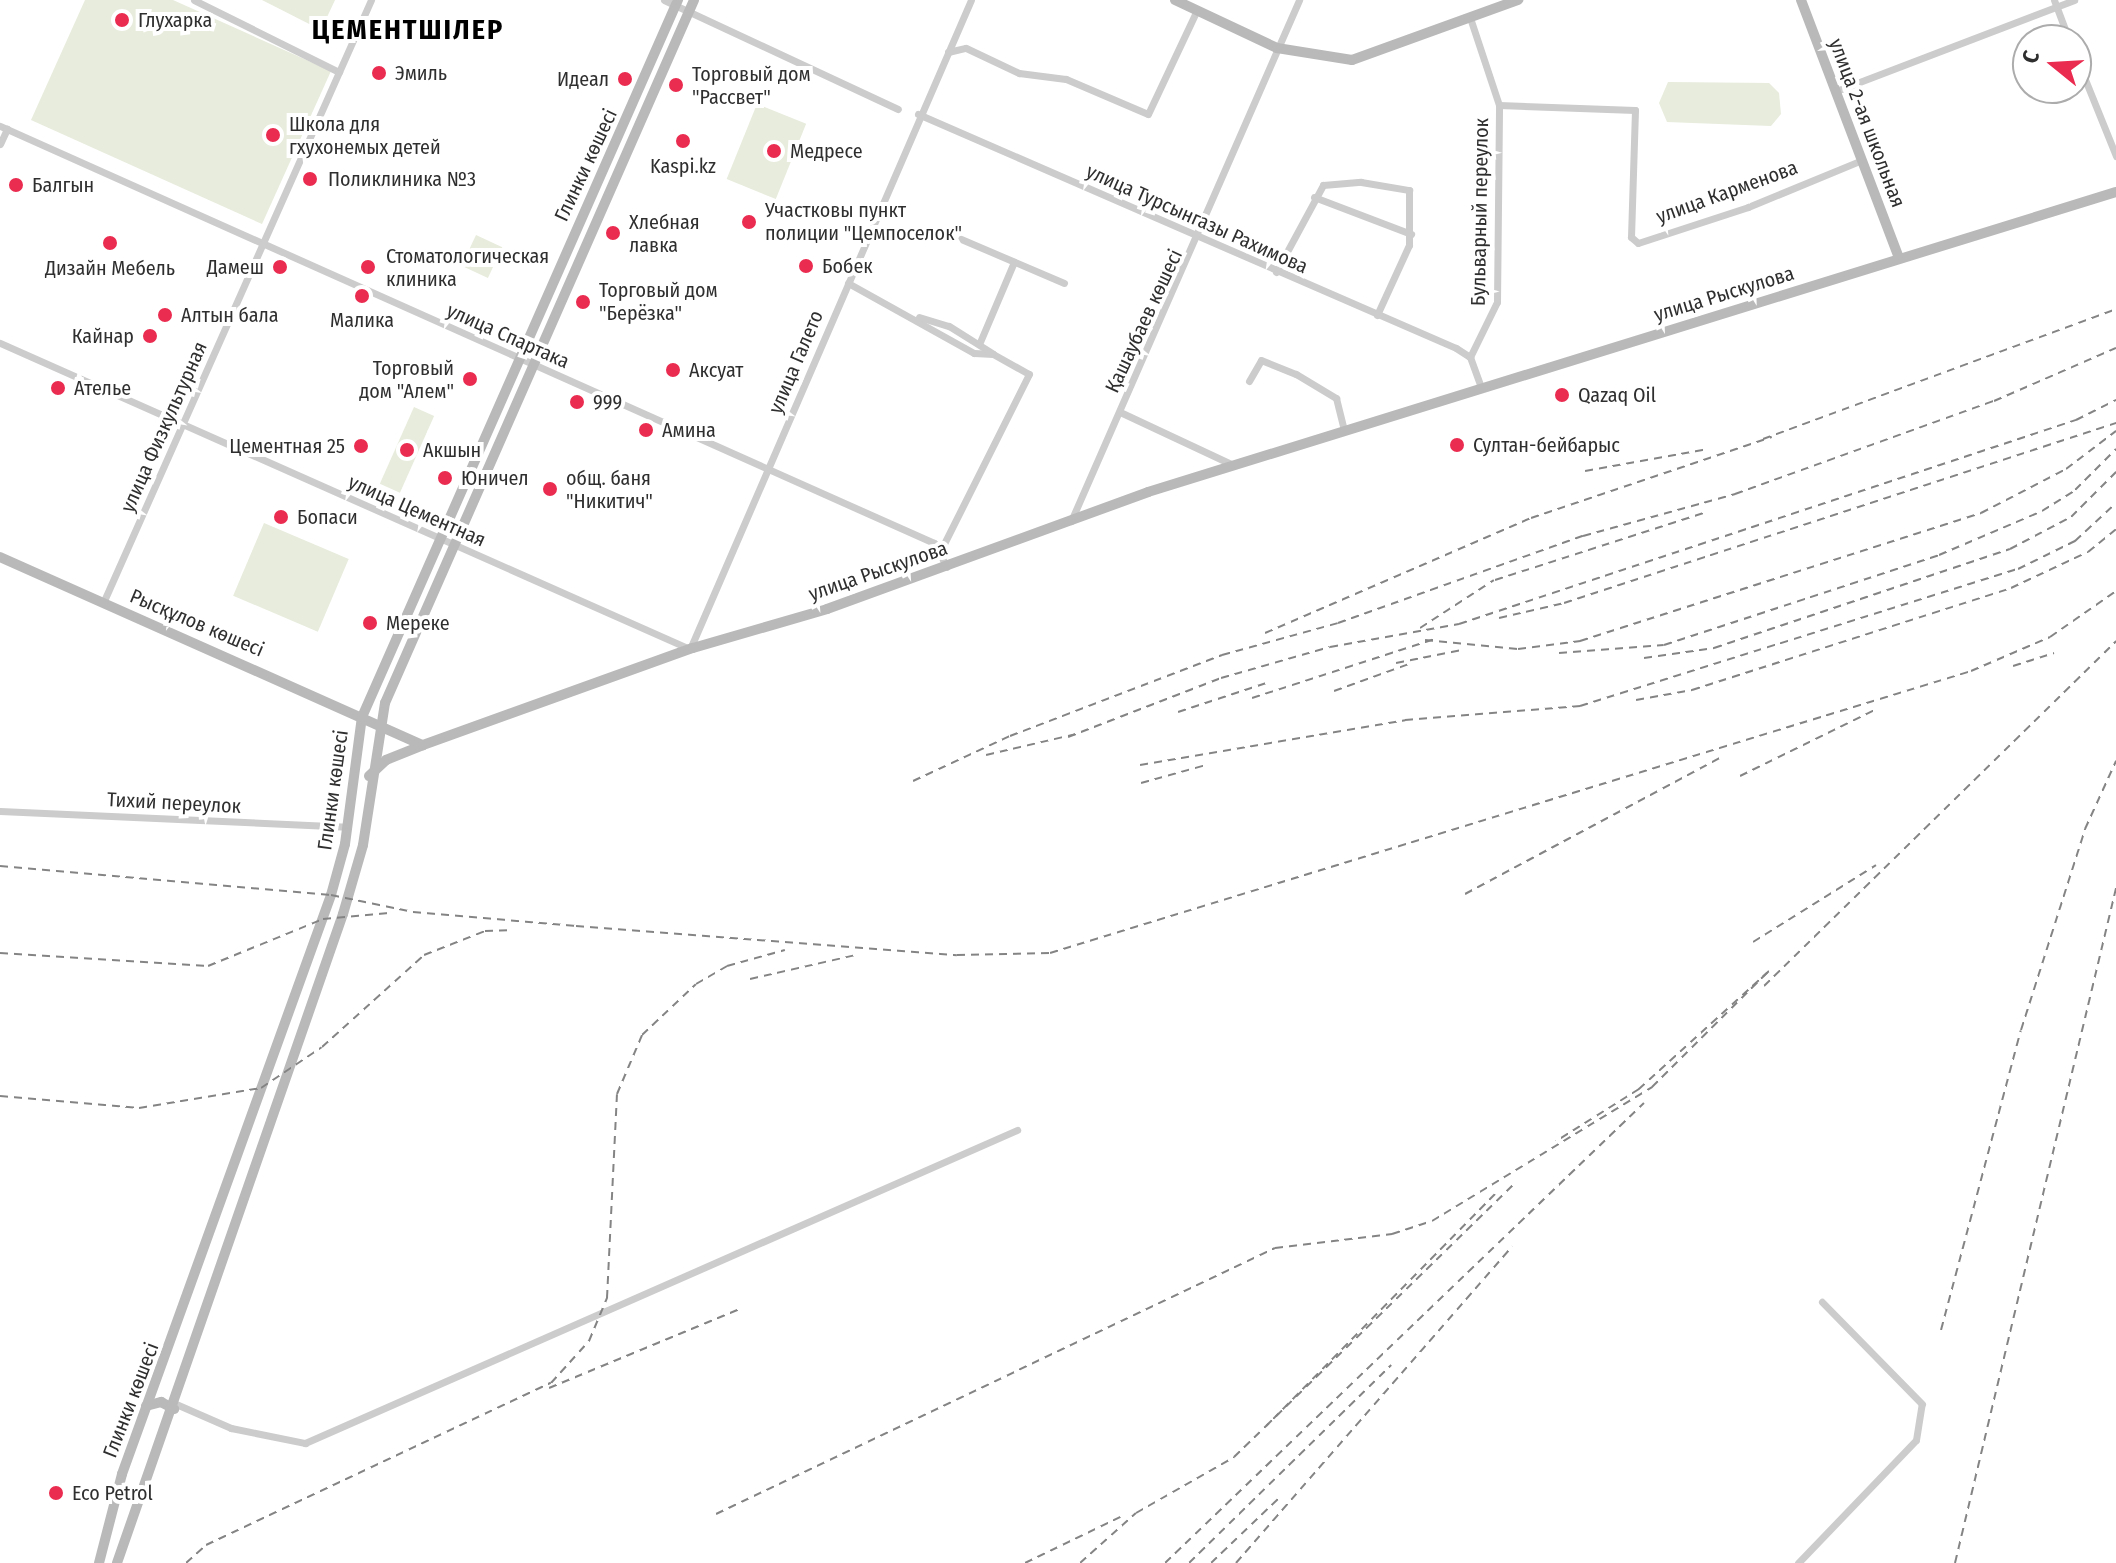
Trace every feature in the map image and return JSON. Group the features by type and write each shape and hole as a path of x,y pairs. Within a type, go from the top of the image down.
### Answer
{"main road":[{"name":"Глинки көшесі","path":"117,1563 175,1406 360,853 369,776 380,721 454,544 536,366 694,0"},
{"path":"1175,0 1277,48 1310,58 1352,60 1470,18 1498,4 1518,0"},
{"name":"улица 2-ая школьная","path":"1801,0 1899,258"},
{"name":"Глинки көшесі","path":"99,1563 112,1509 146,1406 343,851 362,717 443,539 676,3"},
{"name":"улица Рыскулова","path":"369,776 386,760 423,745 690,649 947,567 1233,465 2116,192"},
{"name":"Рысқұлов көшесі","path":"0,557 362,717 380,721"},
{"path":"380,721 423,745"},
{"path":"233,1167 253,1170"},
{"path":"146,1406 161,1402 175,1406"},
{"path":"112,1509 132,1522"}],"street":[{"path":"194,0 339,72"},
{"name":"улица Физкультурная","path":"103,603 371,0"},
{"path":"664,0 898,109"},
{"name":"улица Галето","path":"690,649 918,114 971,0"},
{"name":"Қашаубаев көшесі","path":"1071,521 1199,238 1299,0"},
{"path":"1836,91 2055,3 2074,0"},
{"path":"2055,3 2063,24"},
{"path":"948,52 966,48 1019,73 1066,79 1148,114 1197,10"},
{"name":"Бульварный переулок","path":"1467,354 1497,302 1499,105 1470,18"},
{"path":"2092,97 2116,156"},
{"name":"улица Карменова","path":"1499,105 1635,110 1631,237 1638,243 1748,207 1862,160"},
{"name":"улица Турсынгазы Рахимова","path":"918,114 1467,354"},
{"path":"0,144 4,128"},
{"name":"улица Спартака","path":"4,128 767,468 941,550"},
{"path":"1276,272 1314,197 1328,183 1409,190 1411,234 1377,315"},
{"path":"1314,197 1411,234"},
{"path":"961,239 1064,283"},
{"path":"980,342 1014,262"},
{"path":"848,283 913,315 980,342 993,354 1029,374 941,550 947,567"},
{"path":"913,315 974,353 993,354"},
{"name":"улица Цементная","path":"0,343 690,649"},
{"path":"1467,354 1481,388"},
{"path":"1249,381 1261,360 1296,374 1336,398 1344,431"},
{"path":"1120,412 1233,465"},
{"name":"Тихий переулок","path":"0,811 347,827"},
{"path":"343,851 360,853"},
{"path":"175,1406 220,1425 305,1443 1017,1130"},
{"path":"1798,1563 1916,1440 1922,1404 1822,1302"}],"green space":[{"path":"85,0 173,0 331,71 262,224 31,120"},
{"path":"262,0 335,0 321,30"},
{"path":"1668,82 1769,83 1779,93 1781,114 1771,126 1667,122 1659,103"},
{"path":"757,104 806,124 776,199 727,179"},
{"path":"476,235 502,247 488,278 462,266"},
{"name":"Акшын","path":"414,407 434,416 400,493 380,484"},
{"path":"264,523 349,559 318,632 233,596"}],"railway":[{"path":"1763,439 2116,309"},
{"path":"913,781 1010,736 1222,655 1338,623 1583,536 1735,494 1994,401 2116,348"},
{"path":"1068,737 1221,678 1330,647 1459,624 2076,420 2116,400"},
{"path":"1499,618 1564,603 2116,423"},
{"path":"1425,640 1518,649 1580,641 1981,513 2066,469 2116,431"},
{"path":"1265,633 1531,518 1772,437"},
{"path":"1585,471 1708,449"},
{"path":"1559,653 1664,645 1939,555 2042,511 2075,490 2116,449"},
{"path":"1644,658 1714,648 2010,549 2071,517 2116,472"},
{"path":"1140,765 1405,720 1580,706 2018,569 2075,541 2116,503"},
{"path":"1495,580 1704,513"},
{"path":"1636,700 1692,690 2011,588 2088,552 2116,529"},
{"path":"1420,628 1494,580"},
{"path":"0,866 331,895 413,912 576,926 957,955 1050,953 1971,671 2050,637 2116,591"},
{"path":"1252,698 1435,639"},
{"path":"1764,986 2116,641"},
{"path":"1396,663 1462,650"},
{"path":"2013,666 2054,653"},
{"path":"1334,691 1409,664"},
{"path":"1178,712 1266,683"},
{"path":"1740,776 1877,709"},
{"path":"986,755 1076,734"},
{"path":"1465,894 1722,757"},
{"path":"1941,1330 2021,1030 2085,829 2116,761"},
{"path":"1141,783 1206,765"},
{"path":"1753,942 1876,865"},
{"path":"1955,1563 2116,888"},
{"path":"0,953 208,966 323,919 389,913"},
{"path":"0,1096 139,1108 261,1088 322,1047 424,955 485,931 508,930"},
{"path":"186,1563 206,1545 551,1383 589,1341 607,1298 617,1094 642,1035 696,984 727,966 785,950"},
{"path":"750,979 856,955"},
{"path":"716,1514 1275,1248 1392,1234 1432,1221 1652,1087 1769,971 1639,1089 1556,1141"},
{"path":"1165,1563 1644,1103"},
{"path":"1495,1194 1266,1426 1516,1182"},
{"path":"1236,1563 1512,1247"},
{"path":"549,1388 742,1308"},
{"path":"1189,1563 1391,1365"},
{"path":"1080,1563 1136,1513 1234,1457 1266,1426"},
{"path":"1211,1563 1281,1496"},
{"path":"1025,1563 1120,1517"}],"place":[{"name":"Глухарка","path":"122,20"},
{"name":"Эмиль","path":"379,73"},
{"name":"Идеал","path":"625,79"},
{"name":"Торговый дом \"Рассвет\"","path":"676,85"},
{"name":"Школа для гхухонемых детей","path":"273,135"},
{"name":"Kaspi.kz","path":"683,141"},
{"name":"Медресе","path":"774,151"},
{"name":"Поликлиника №3","path":"310,179"},
{"name":"Балгын","path":"16,185"},
{"name":"Участковы пункт полиции \"Цемпоселок\"","path":"749,222"},
{"name":"Хлебная лавка","path":"613,233"},
{"name":"Дизайн Мебель","path":"110,243"},
{"name":"Бобек","path":"806,266"},
{"name":"Дамеш","path":"280,267"},
{"name":"Стоматологическая клиника","path":"368,267"},
{"name":"Малика","path":"362,296"},
{"name":"Торговый дом \"Берёзка\"","path":"583,302"},
{"name":"Алтын бала","path":"165,315"},
{"name":"Кайнар","path":"150,336"},
{"name":"Аксуат","path":"673,370"},
{"name":"Торговый дом \"Алем\"","path":"470,379"},
{"name":"Ателье","path":"58,388"},
{"name":"Qazaq Oil","path":"1562,395"},
{"name":"999","path":"577,402"},
{"name":"Амина","path":"646,430"},
{"name":"Султан-бейбарыс","path":"1457,445"},
{"name":"Цементная 25","path":"361,446"},
{"name":"Акшын","path":"407,450"},
{"name":"Юничел","path":"445,478"},
{"name":"общ. баня \"Никитич\"","path":"550,489"},
{"name":"Бопаси","path":"281,517"},
{"name":"Мереке","path":"370,623"},
{"name":"Eco Petrol","path":"56,1493"}],"district":[{"name":"ЦЕМЕНТШІЛЕР","path":"408,30"}]}
